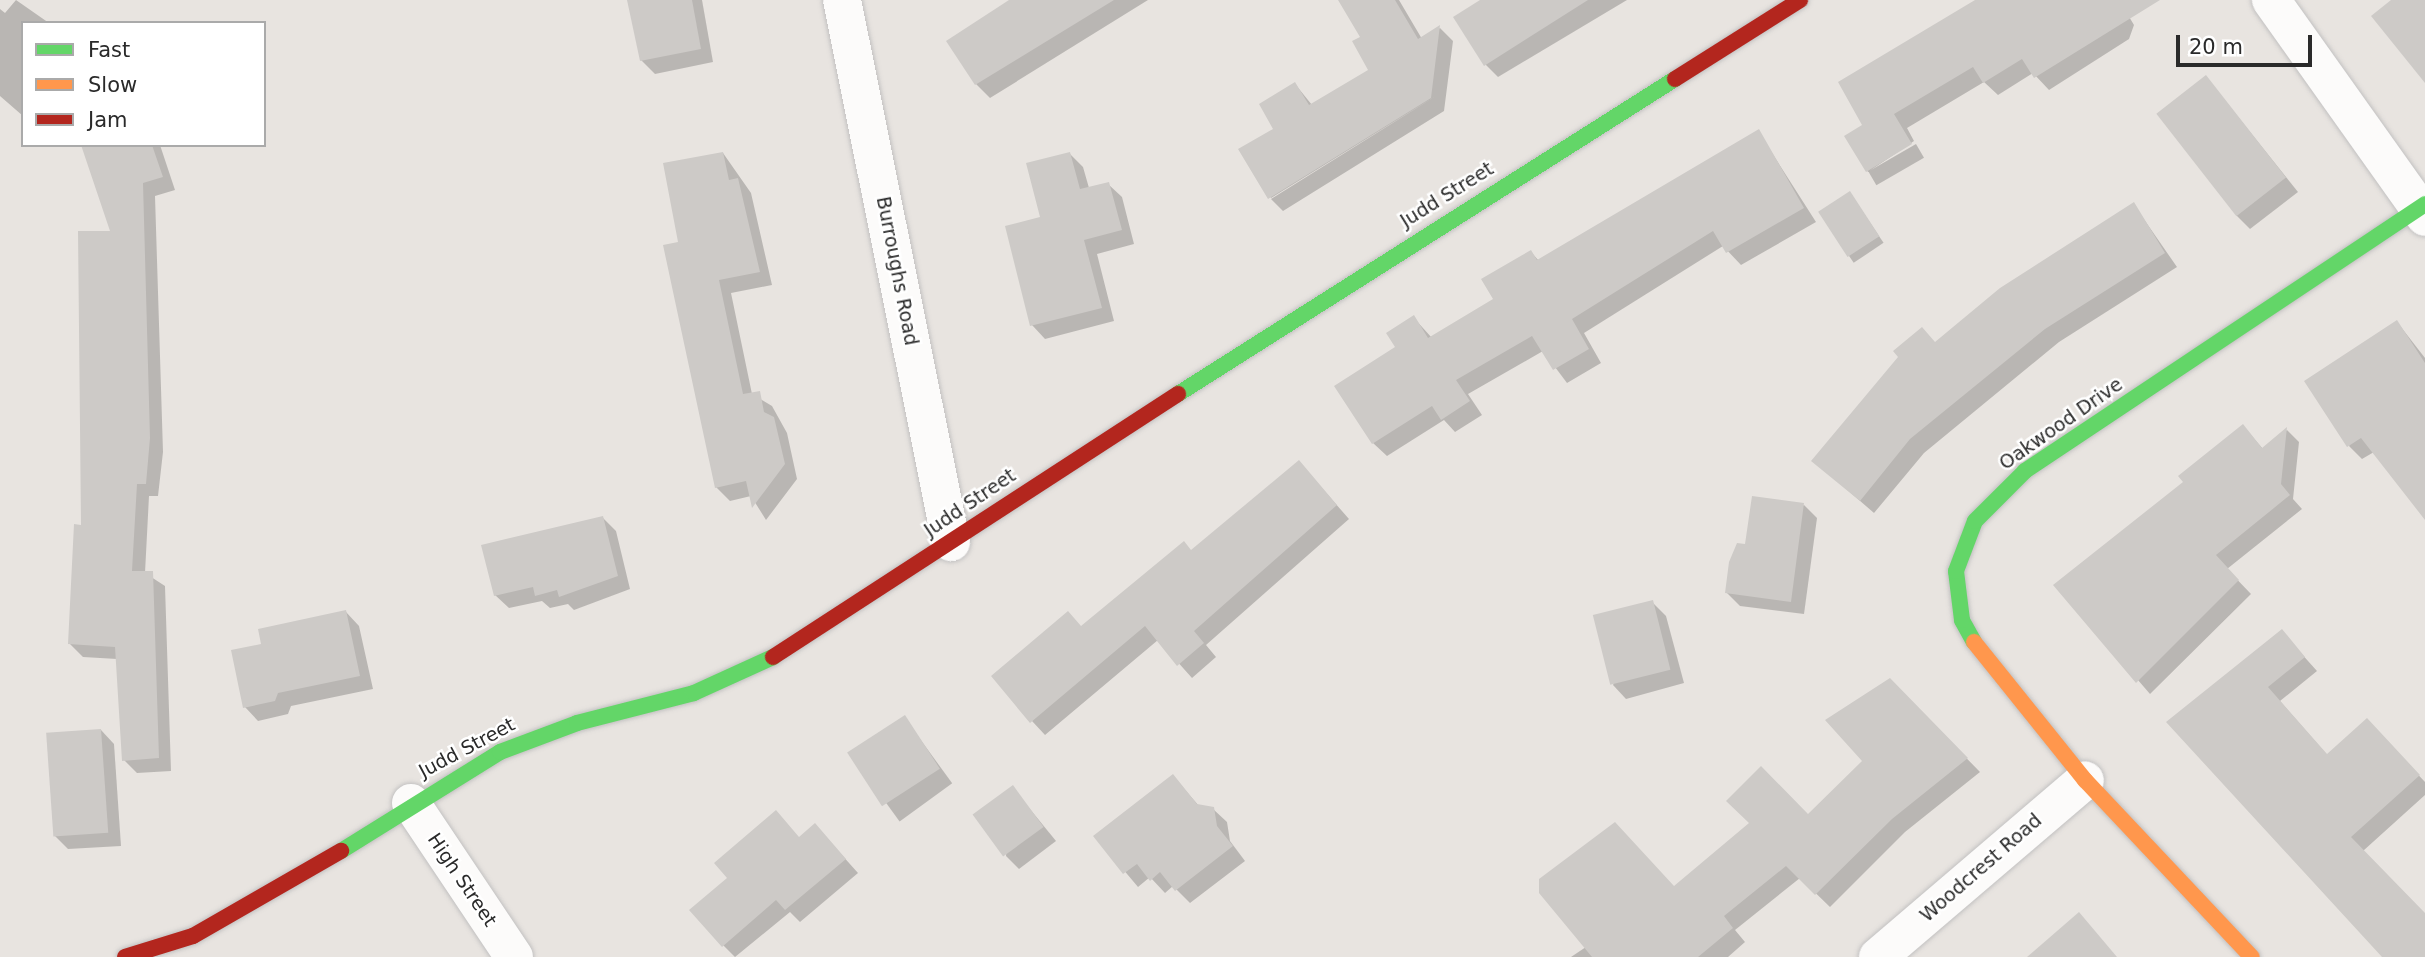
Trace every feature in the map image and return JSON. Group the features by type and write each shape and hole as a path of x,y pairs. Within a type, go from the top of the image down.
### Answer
{"street":[{"name":"Burroughs Road","path":"842,0 951,542"},
{"name":"Judd Street","path":"125,957 193,936 257,903 411,803 537,736 694,693 789,650 951,542 1800,0"},
{"path":"2271,0 2422,209"},
{"name":"Oakwood Drive","path":"2252,957 2085,780 1962,620 1956,572 1975,521 2025,471 2422,209"},
{"name":"Woodcrest Road","path":"1878,957 2085,780"},
{"name":"High Street","path":"411,803 514,957"}],"building":[{"path":"627,0 692,0 701,49 640,61"},
{"path":"1009,0 1114,0 975,85 946,41"},
{"path":"1338,0 1395,0 1418,39 1440,25 1431,98 1268,199 1238,149 1273,129 1259,104 1295,82 1309,105 1368,70 1352,41 1360,37"},
{"path":"1480,0 1588,0 1484,66 1453,17"},
{"path":"1975,0 2160,0 2034,78 2022,59 1983,83 1973,67 1894,114 1912,144 1866,172 1844,136 1862,125 1838,82"},
{"path":"2391,0 2425,0 2425,83 2371,16"},
{"path":"2206,75 2286,177 2236,216 2156,114"},
{"path":"1759,129 1804,208 1726,253 1713,231 1572,319 1589,349 1553,370 1532,336 1456,380 1470,401 1441,420 1432,406 1372,444 1334,386 1395,347 1386,333 1414,315 1428,338 1493,299 1481,279 1531,250 1537,260"},
{"path":"82,147 153,147 163,177 143,183 150,438 146,484 137,484 132,571 153,571 159,758 122,761 115,647 68,644 74,524 81,525 78,231 110,231"},
{"path":"723,152 729,180 738,178 760,272 719,280 743,394 760,391 764,412 774,417 785,464 752,508 746,481 715,488 663,245 678,242 663,163"},
{"path":"1070,152 1080,189 1109,182 1122,230 1084,240 1102,308 1030,326 1005,226 1040,217 1026,163"},
{"path":"1850,191 1879,236 1848,257 1818,212"},
{"path":"2134,202 2165,253 2045,329 1910,439 1860,501 1811,461 1898,357 1893,351 1922,327 1935,342 2000,288"},
{"path":"2397,320 2425,363 2425,520 2361,438 2347,447 2304,381"},
{"path":"2243,424 2262,448 2287,427 2281,484 2290,495 2216,555 2239,580 2136,683 2053,585 2183,482 2178,476"},
{"path":"1299,460 1337,505 1194,631 1204,643 1177,666 1145,626 1030,723 991,676 1068,611 1081,626 1184,541 1191,550"},
{"path":"1752,496 1804,503 1791,602 1725,593 1729,562 1737,543 1745,544"},
{"path":"603,516 618,576 559,597 557,590 535,596 533,587 494,596 481,545"},
{"path":"1653,600 1670,670 1610,685 1593,615"},
{"path":"346,610 360,676 278,693 275,701 243,708 231,650 261,644 258,629"},
{"path":"2282,629 2305,657 2268,687 2327,754 2367,718 2420,775 2351,837 2425,913 2425,957 2382,957 2166,722"},
{"path":"1890,678 1968,758 1892,819 1815,895 1786,866 1724,916 1733,928 1698,957 1592,957 1539,893 1539,879 1615,822 1674,886 1749,823 1726,801 1761,766 1808,814 1862,761 1825,720"},
{"path":"905,715 940,769 882,806 847,753"},
{"path":"101,729 108,833 53,837 46,733"},
{"path":"1173,774 1197,804 1214,807 1217,826 1233,846 1175,891 1160,872 1150,881 1137,864 1123,874 1093,836"},
{"path":"1013,785 1044,827 1003,856 973,814"},
{"path":"776,810 799,837 815,823 846,859 785,910 776,900 722,947 689,910 727,878 714,863"},
{"path":"2079,912 2117,957 2027,957"}],"traffic: fast":[{"path":"1178,394 1675,79"},
{"path":"1974,642 1962,620 1956,571 1975,521 2025,471 2425,204"},
{"path":"341,851 500,752 577,723 694,693 773,657"}],"traffic: slow":[{"path":"1974,642 2085,780 2252,957"}],"traffic: jam":[{"path":"1675,79 1800,0"},
{"path":"773,657 1178,394"},
{"path":"125,957 193,936 341,851"}]}
